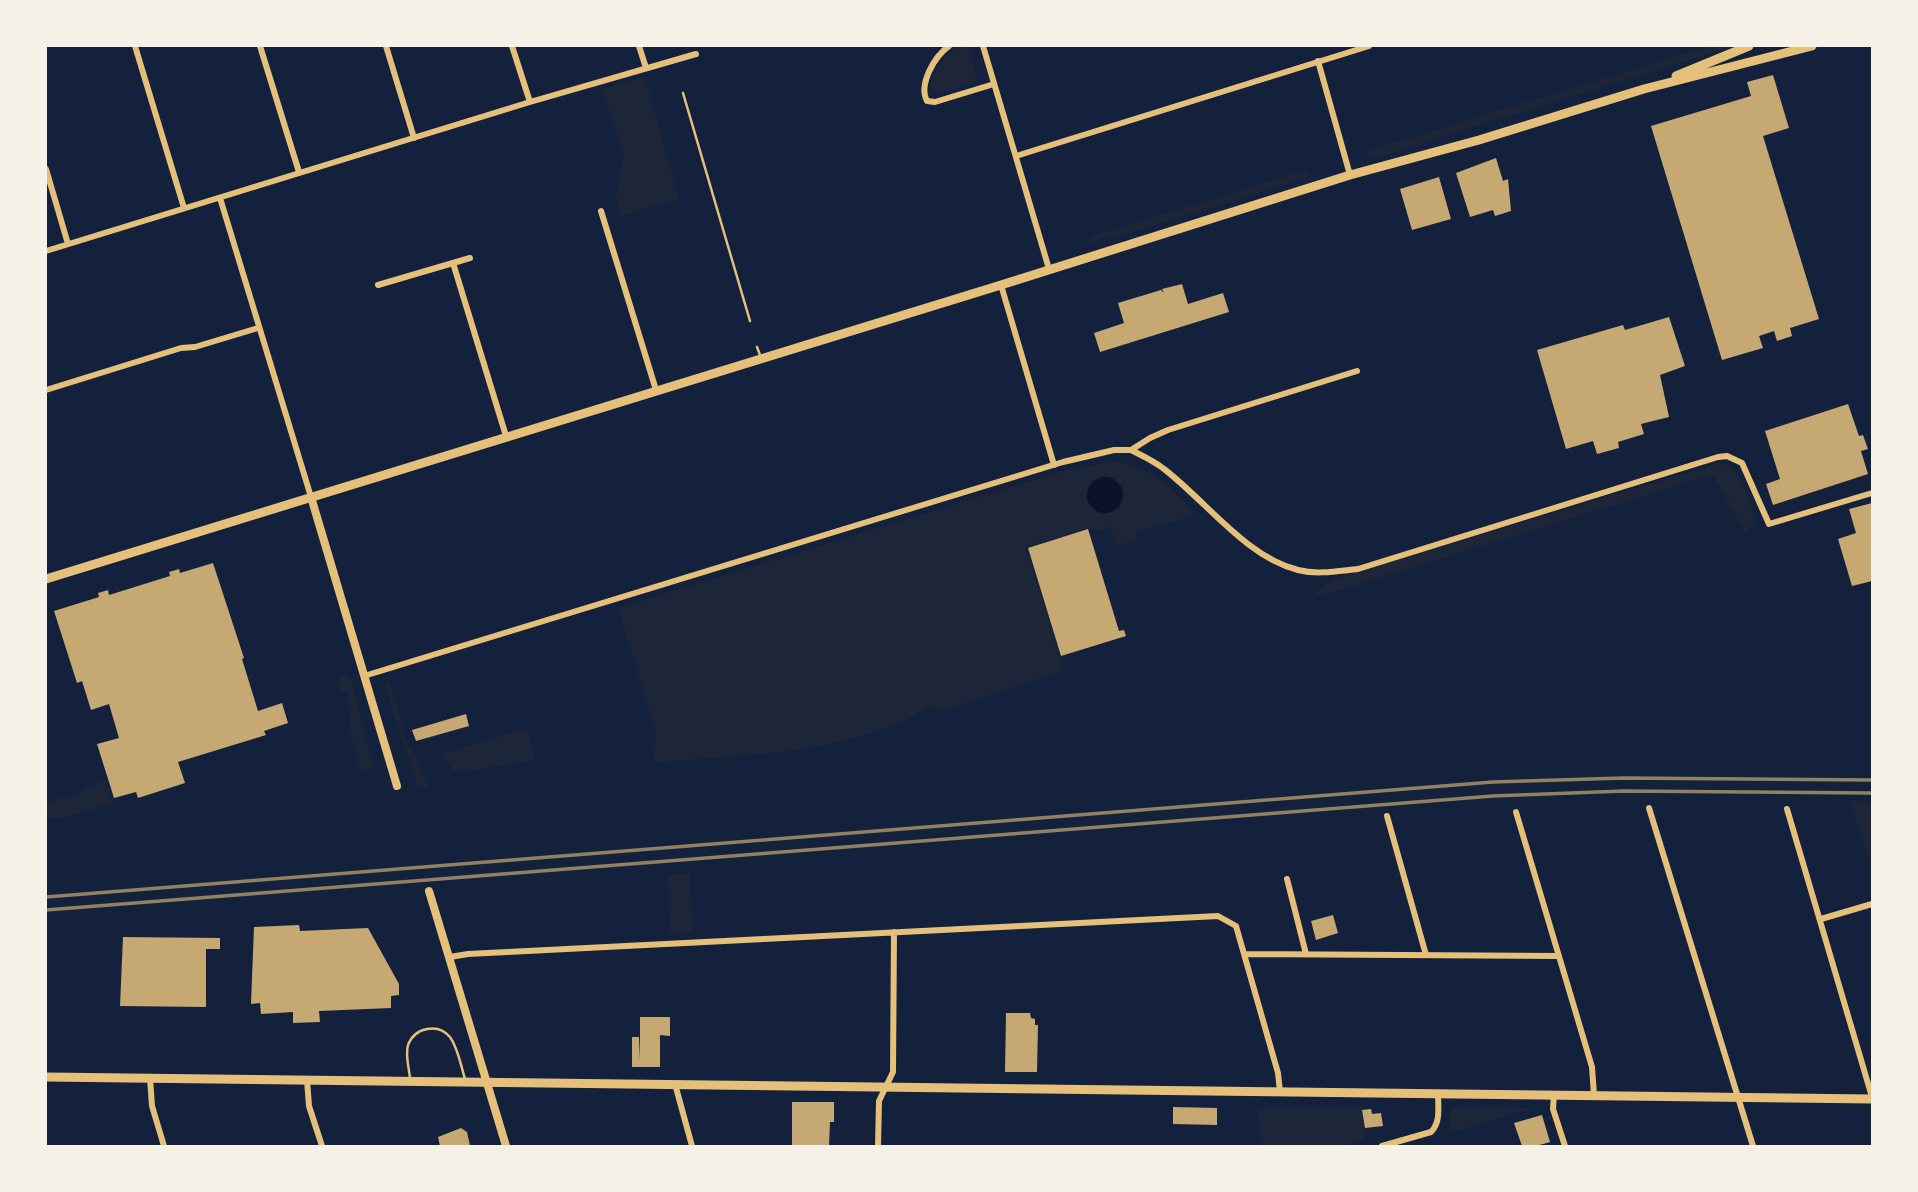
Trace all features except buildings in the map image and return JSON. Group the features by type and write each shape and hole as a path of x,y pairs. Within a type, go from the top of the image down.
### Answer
{"main road":[{"path":"1644,89 1749,46"},
{"path":"46,579 1350,175 1479,140 1644,89 1811,46"},
{"path":"46,1077 1872,1098"}],"street":[{"path":"135,46 184,208"},
{"path":"260,46 299,172"},
{"path":"386,46 414,138"},
{"path":"512,46 530,102"},
{"path":"639,46 646,68"},
{"path":"949,46 937,59 928,76 924,94 927,101 935,102 994,84"},
{"path":"983,46 1049,269"},
{"path":"1016,156 1369,46"},
{"path":"46,251 299,172 696,54"},
{"path":"1318,61 1350,175"},
{"path":"46,169 68,244"},
{"path":"220,198 397,786"},
{"path":"601,211 656,390"},
{"path":"378,285 471,258"},
{"path":"453,263 506,436"},
{"path":"1000,285 1054,465"},
{"path":"46,390 181,348 195,347 258,328"},
{"path":"1131,450 1168,430 1357,371"},
{"path":"364,676 1054,465 1114,450 1131,450 1165,469 1257,550 1277,562 1300,570 1320,572 1358,569 1718,457 1727,456 1742,463 1769,524 1872,493"},
{"path":"1649,808 1753,1146"},
{"path":"1787,809 1872,1098"},
{"path":"1516,812 1592,1068 1594,1095"},
{"path":"1387,816 1426,956"},
{"path":"1287,879 1306,954"},
{"path":"429,891 506,1146"},
{"path":"1821,919 1872,904"},
{"path":"450,957 1218,916 1236,926 1280,1078 1280,1092"},
{"path":"878,1146 879,1101 893,1072 894,932"},
{"path":"1245,954 1558,956"},
{"path":"150,1078 152,1106 164,1146"},
{"path":"307,1080 309,1105 321,1146"},
{"path":"675,1084 692,1146"},
{"path":"1382,1146 1431,1132 1437,1125 1438,1093"},
{"path":"1554,1094 1553,1109 1565,1146"}],"lane":[{"path":"683,93 750,321"},
{"path":"758,347 761,358"},
{"path":"410,1083 408,1047 418,1032 430,1028 451,1038 466,1083"}],"shaded area":[{"path":"961,46 968,47 978,82 942,93 935,92 931,84 938,66 945,56"},
{"path":"1710,46 1735,46 1368,160 1366,151"},
{"path":"645,76 679,200 620,216 616,198 624,152 601,89"},
{"path":"1309,169 1310,177 1111,239 1109,235 1091,243 1089,237"},
{"path":"1114,462 1150,473 1179,495 1195,515 1136,533 1137,540 1117,546 1111,527 1097,531 1088,528 1026,547 1064,670 938,712 932,705 894,725 836,743 745,756 654,762 656,732 618,608 1070,469"},
{"path":"1720,463 1734,470 1747,493 1755,518 1754,525 1745,532 1713,475 1311,599 1318,590 1334,579"},
{"path":"1105,477 1118,482 1123,495 1118,508 1105,513 1092,508 1087,495 1092,482"},
{"path":"345,675 351,679 374,768 360,770 351,734 348,693 339,688 340,678"},
{"path":"389,681 408,745 430,787 418,789 386,688"},
{"path":"528,728 535,760 462,772 453,770 441,754"},
{"path":"105,779 113,803 62,818 46,818 47,803 78,793"},
{"path":"1849,801 1872,801 1872,868"},
{"path":"690,873 692,933 670,933 668,875"},
{"path":"1362,1107 1366,1139 1344,1146 1262,1146 1257,1108"},
{"path":"1454,1107 1528,1110 1450,1133 1450,1111"}],"railway":[{"path":"46,897 1493,782 1623,778 1872,780"},
{"path":"46,910 1493,796 1624,791 1872,793"}]}
